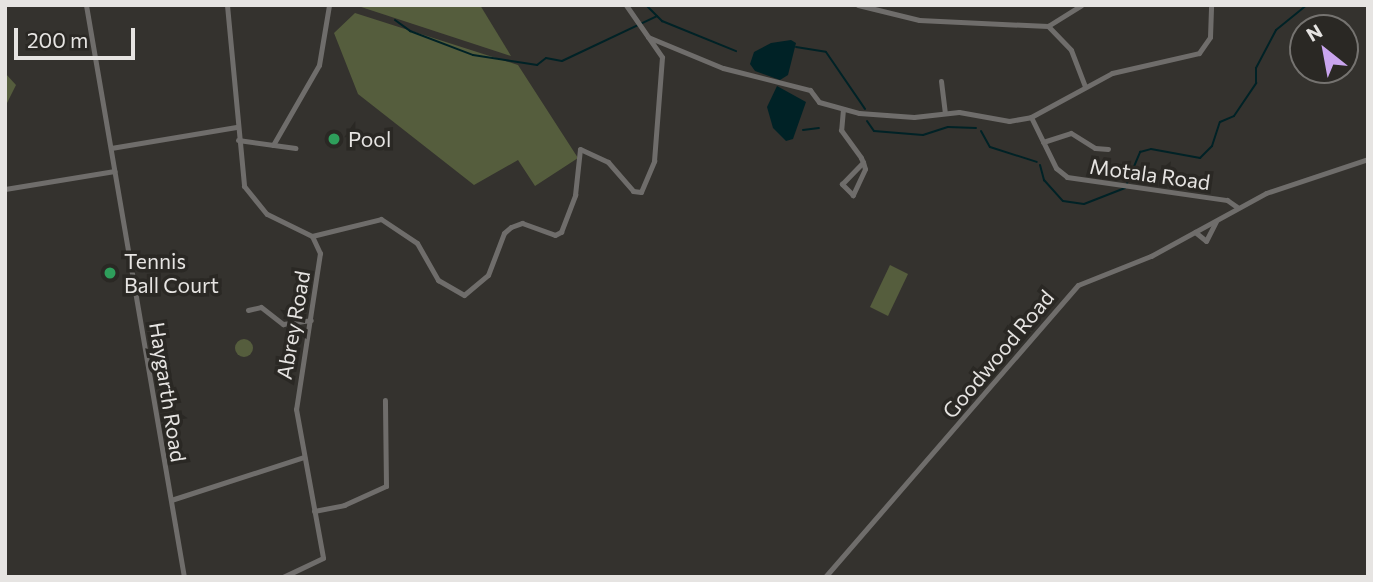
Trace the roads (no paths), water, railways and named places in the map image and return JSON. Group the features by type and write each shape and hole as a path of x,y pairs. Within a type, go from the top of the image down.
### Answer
{"street":[{"name":"Haygarth Road","path":"86,5 184,577"},
{"path":"228,5 237,140 244,186 253,202 276,220 312,236 381,219 417,243 435,277 462,295 474,292 488,275 504,233 517,223 559,234 575,195 580,149 616,168 635,193 643,189 654,157 661,50 648,37 626,5"},
{"path":"274,145 319,63 329,5"},
{"path":"858,5 915,20 1048,26 1081,5"},
{"path":"648,37 723,68 811,91 820,102 843,109 899,118 945,112 1003,121 1031,117 1112,73 1199,53 1211,35 1211,5"},
{"path":"1048,26 1071,50 1086,86"},
{"path":"941,81 945,112"},
{"path":"843,109 840,123 863,162 864,176 853,195 842,184 863,162"},
{"name":"Motala Road","path":"1031,117 1056,168 1067,177 1227,200 1237,207"},
{"path":"111,148 236,127"},
{"path":"1043,142 1071,133 1095,148 1108,149"},
{"path":"237,140 295,148"},
{"name":"Goodwood Road","path":"825,577 891,506 1078,285 1151,256 1266,193 1368,159"},
{"path":"5,189 115,171"},
{"path":"1195,232 1206,242 1211,227 1224,214"},
{"name":"Abrey Road","path":"308,568 323,558 296,405 320,260 312,236"},
{"path":"248,310 261,307 283,324 311,320"},
{"path":"314,511 344,505 386,486 385,400"},
{"path":"171,500 304,457"},
{"path":"283,577 308,568 307,577"}],"water":[{"path":"791,40 796,43 788,75 780,80 755,71 750,64 754,52 771,43"},
{"path":"777,86 806,102 793,139 786,141 773,128 767,107"}],"waterway":[{"path":"646,5 662,21 736,51"},
{"path":"1127,183 1140,152 1151,149 1200,158 1212,146 1220,122 1234,116 1256,83 1256,68 1276,30 1307,5"},
{"path":"395,20 410,31 473,55 537,65 546,58 562,61 657,16"},
{"path":"796,47 826,52 865,109"},
{"path":"867,121 874,131 923,135 948,127 976,128"},
{"path":"803,130 819,128"},
{"path":"981,131 990,147 1037,162"},
{"path":"1040,165 1044,180 1063,201 1084,204 1125,188"}],"place":[{"name":"Pool","path":"334,139"},
{"name":"Tennis Ball Court","path":"110,273"}]}
